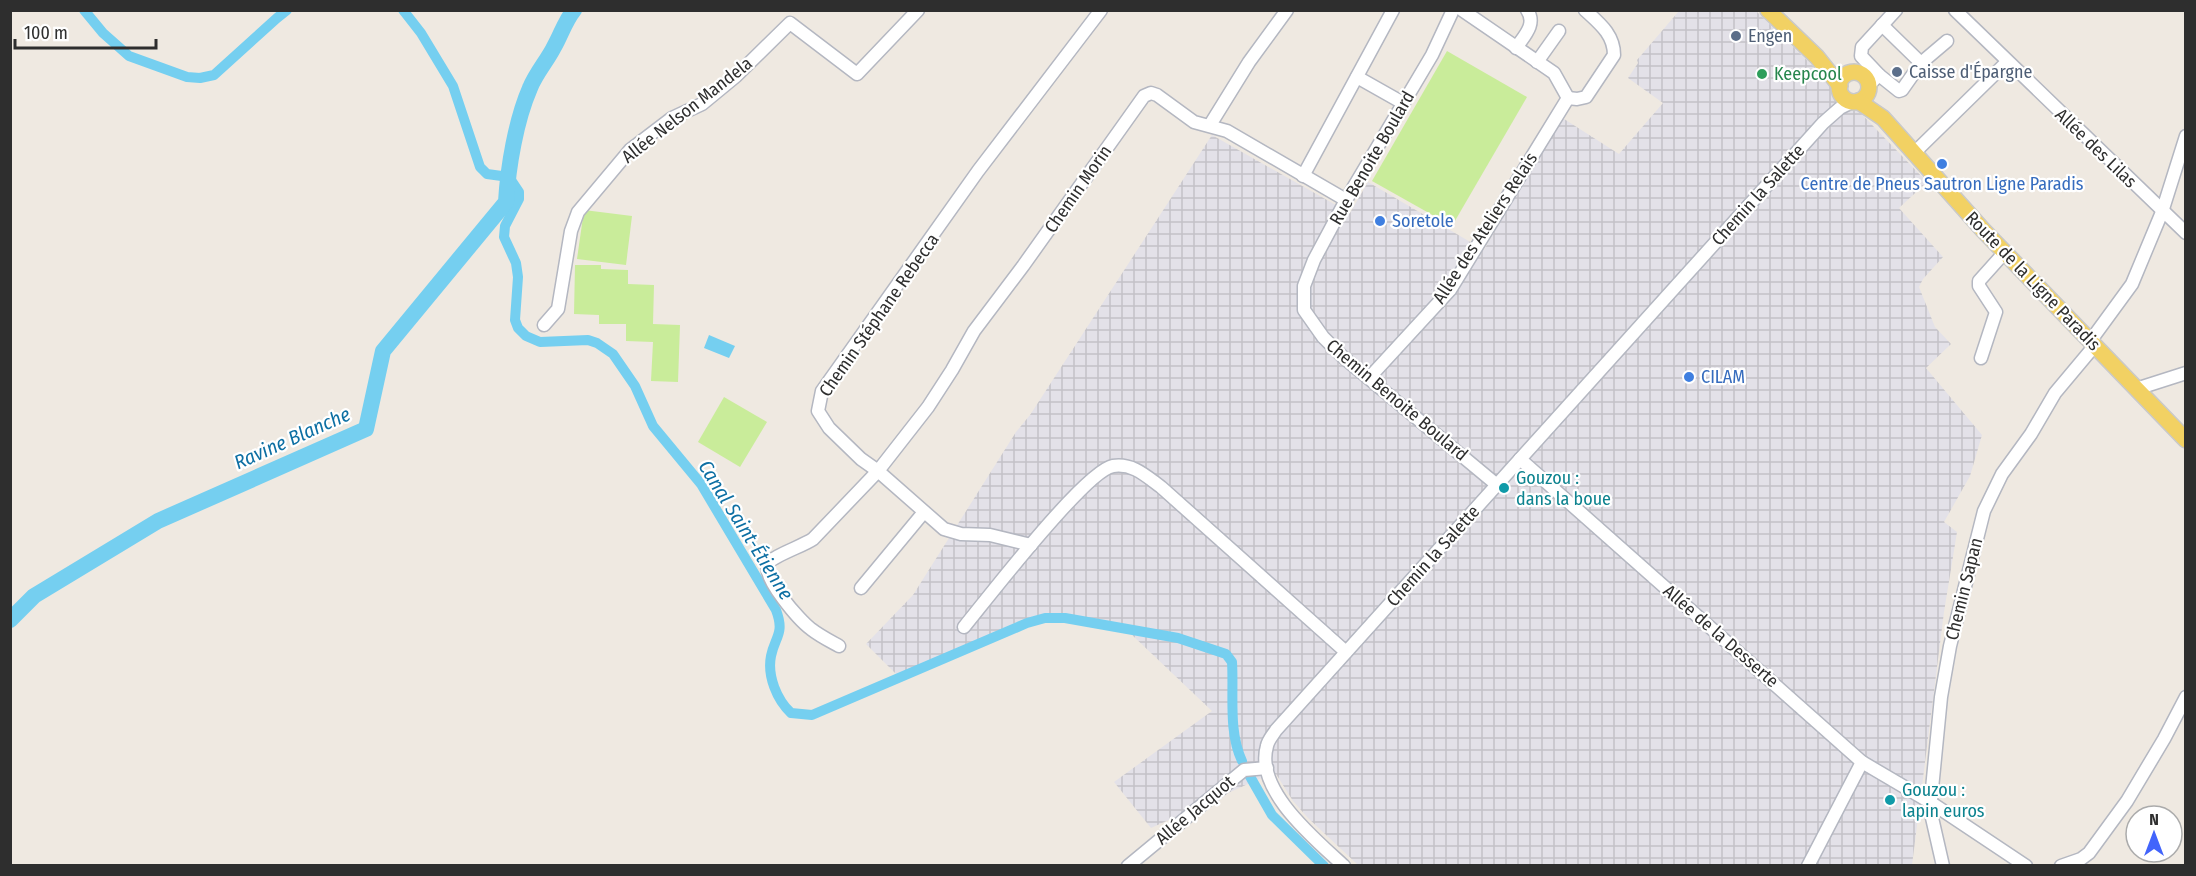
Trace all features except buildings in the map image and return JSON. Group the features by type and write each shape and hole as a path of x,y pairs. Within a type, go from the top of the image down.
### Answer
{"main road":[{"path":"1768,10 1842,83 1845,98 1866,91 1863,75 1857,72 1842,83"},
{"name":"Route de la Ligne Paradis","path":"1866,91 1883,118 1914,153 2005,252 2186,440"}],"street":[{"name":"Allée Nelson Mandela","path":"544,325 558,309 571,231 578,212 630,150 672,118 702,104 736,76 790,23 857,74 918,10"},
{"name":"Chemin Stéphane Rebecca","path":"1031,545 990,535 951,532 944,529 861,459 823,421 818,409 822,391 978,171 1101,10"},
{"path":"1210,125 1249,62 1287,10"},
{"path":"1304,176 1393,10"},
{"name":"Rue Benoite Boulard","path":"1304,310 1304,286 1314,260 1346,200 1432,54 1453,10"},
{"path":"1462,10 1554,73 1568,98 1577,99 1587,97 1614,54 1611,38 1585,10"},
{"path":"1516,48 1530,28 1531,17 1527,10"},
{"path":"1896,10 1862,47 1861,56 1866,91 1899,91 1921,63 1947,40"},
{"name":"Allée des Lilas","path":"1955,10 2186,233"},
{"path":"1882,25 1921,63"},
{"path":"1538,62 1560,31"},
{"path":"1914,153 2007,62"},
{"path":"1357,77 1403,103"},
{"name":"Chemin la Salette","path":"1823,123 1842,83"},
{"name":"Chemin la Salette","path":"1266,768 1267,746 1276,729 1823,123 1840,108 1866,91"},
{"name":"Chemin Morin","path":"878,471 928,407 974,331 1144,96 1151,93 1157,95 1194,122 1227,131 1346,200"},
{"name":"Allée des Ateliers Relais","path":"1369,378 1450,290 1568,98"},
{"name":"Chemin Sapan","path":"1943,866 1930,815 1941,697 1950,646 1984,511 2002,474 2031,434 2055,393 2091,350 2094,336 2132,284 2163,212 2186,136"},
{"path":"1981,358 1996,312 1979,286 1979,281 2005,252"},
{"name":"Chemin Benoite Boulard","path":"1304,310 1323,337 1497,485"},
{"path":"2136,388 2186,373"},
{"name":"Allée de la Desserte","path":"1520,459 1862,762 1930,802 2026,866"},
{"path":"964,627 1031,545 1089,480 1103,469 1120,465 1139,470 1346,652"},
{"path":"839,646 811,629 795,615 771,580 767,569 771,560 800,548 813,539 878,471"},
{"path":"861,588 924,512"},
{"path":"2061,866 2081,859 2089,853 2127,801 2164,740 2186,697"},
{"path":"1808,866 1862,762"},
{"path":"1266,768 1272,788 1294,816 1344,866"},
{"name":"Allée Jacquot","path":"1128,866 1244,770 1266,768"}],"shaded area":[{"path":"1679,11 1756,11 1851,103 1927,182 1899,208 1943,257 1923,279 1919,287 1935,327 1951,344 1926,368 1982,435 1970,476 1944,522 1957,532 1944,612 1912,865 1358,865 1308,818 1293,801 1276,774 1259,779 1151,828 1114,782 1212,711 1131,634 1061,613 1047,613 1021,620 899,677 866,644 913,595 1016,432 1030,415 1212,135 1350,213 1368,182 1484,250 1561,117 1619,154 1663,103 1628,78 1638,63 1637,60"}],"green space":[{"path":"1447,51 1527,97 1452,226 1372,181"},
{"path":"584,210 632,216 626,265 577,259"},
{"path":"575,265 601,265 601,269 628,270 628,284 654,285 653,324 680,325 678,382 651,381 653,342 626,341 626,324 599,324 599,315 574,314"},
{"path":"724,397 767,422 740,467 698,442"}],"water":[{"path":"709,335 735,346 729,358 704,348"}],"waterway":[{"name":"Canal Saint-Étienne","path":"84,10 103,33 129,56 187,77 200,78 214,75 287,10"},
{"name":"Canal Saint-Étienne","path":"403,10 421,33 453,86 480,167 487,174 509,177 519,192 519,199 505,226 504,237 516,263 518,277 515,320 518,328 526,336 540,342 588,340 613,354 635,386 653,426 701,484 776,610 780,624 771,656 770,672 777,695 791,713 812,715 1027,623 1045,618 1065,618 1178,638 1226,654 1232,662 1233,725 1242,761"},
{"name":"Ravine Blanche","path":"10,620 34,596 158,521 366,429 383,351 506,202 514,144 525,101 535,77 574,10"},
{"name":"Canal Saint-Étienne","path":"1248,773 1272,815 1324,866"}],"place":[{"name":"Engen","path":"1736,36"},
{"name":"Caisse d'Épargne","path":"1897,72"},
{"name":"Keepcool","path":"1762,74"},
{"name":"Centre de Pneus Sautron Ligne Paradis","path":"1942,164"},
{"name":"Soretole","path":"1380,221"},
{"name":"CILAM","path":"1689,377"},
{"name":"Gouzou : dans la boue","path":"1504,488"},
{"name":"Gouzou : lapin euros","path":"1890,800"}]}
